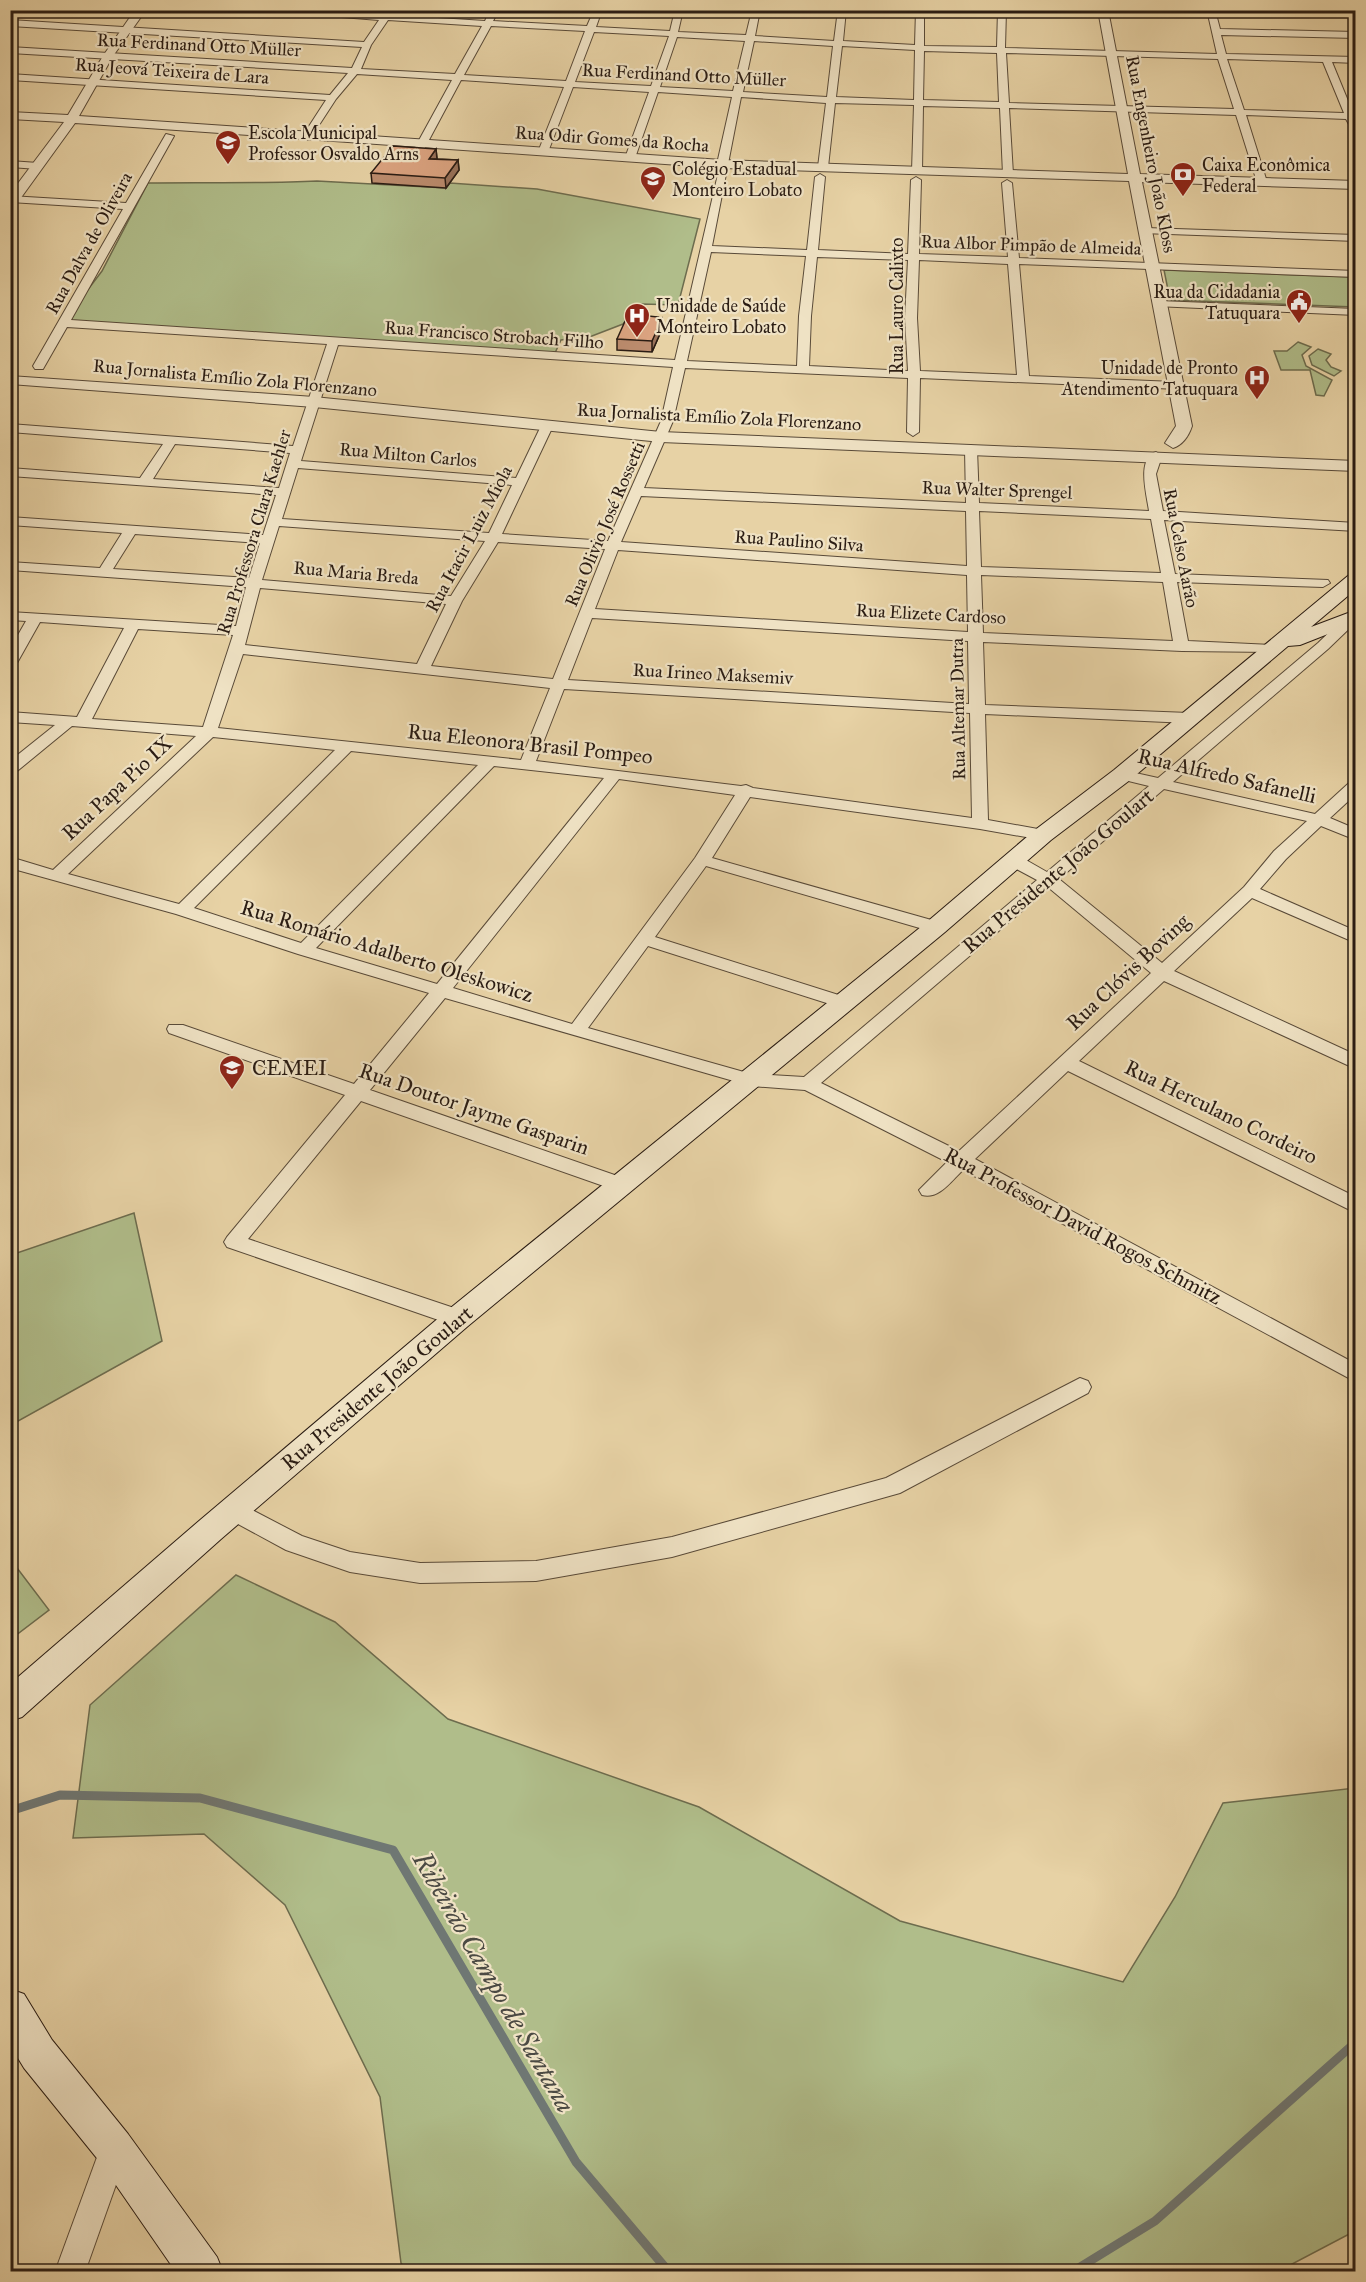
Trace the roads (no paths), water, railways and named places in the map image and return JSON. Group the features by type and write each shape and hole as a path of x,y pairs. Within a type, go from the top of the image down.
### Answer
{"main road":[{"name":"Rua Presidente João Goulart","path":"10,1706 233,1510 458,1318 936,927 1042,835 1122,775 1272,649 1355,583"},
{"name":"Rua Presidente João Goulart","path":"1272,649 1353,618"},
{"path":"10,2008 24,2044 114,2148 202,2271"}],"street":[{"path":"12,200 68,124 108,56 141,10"},
{"path":"257,10 387,15 590,31 918,48 1356,60"},
{"path":"420,149 495,10"},
{"path":"543,152 571,85 598,10"},
{"path":"630,158 674,36 679,10"},
{"name":"Rua Olivio José Rossetti","path":"527,764 613,546 667,421 756,10"},
{"path":"803,370 805,316 842,10"},
{"name":"Rua Lauro Calixto","path":"913,432 914,376 911,318 920,103 918,48 920,10"},
{"path":"1002,10 1001,50 1012,260 1023,380"},
{"name":"Rua Engenheiro João Kloss","path":"1103,10 1184,426 1182,433 1173,443"},
{"path":"1211,10 1222,56 1263,182"},
{"path":"1278,10 1315,13 1335,20"},
{"path":"1315,13 1326,10"},
{"path":"307,137 332,98 355,71 367,45 387,15"},
{"path":"10,23 367,45"},
{"path":"1345,24 1356,29"},
{"path":"1216,32 1356,35"},
{"name":"Rua Ferdinand Otto Müller","path":"10,50 832,100 1353,116"},
{"path":"1326,60 1342,86 1356,129"},
{"name":"Rua Jeová Teixeira de Lara","path":"10,77 332,98"},
{"name":"Rua Odir Gomes da Rocha","path":"10,116 169,136 420,149 723,169 1136,183 1356,194"},
{"name":"Rua Odir Gomes da Rocha","path":"10,125 68,124 307,137 420,149 543,152 630,158 723,169"},
{"name":"Rua Dalva de Oliveira","path":"44,367 63,323 127,206 169,136"},
{"path":"10,164 38,166"},
{"name":"Rua Odir Gomes da Rocha","path":"1136,183 1263,182 1356,185"},
{"path":"12,200 127,206"},
{"path":"1146,231 1356,238"},
{"name":"Rua Albor Pimpão de Almeida","path":"706,249 1356,274"},
{"path":"1159,304 1356,312"},
{"name":"Rua Francisco Strobach Filho","path":"63,323 333,343 680,364 1175,386"},
{"name":"Rua Professora Clara Kaehler","path":"209,732 237,649 240,631 268,539 333,343"},
{"path":"20,365 44,367"},
{"name":"Rua Jornalista Emílio Zola Florenzano","path":"74,369 316,396 547,426 661,437 971,449 1205,444"},
{"name":"Rua Jornalista Emílio Zola Florenzano","path":"10,380 562,411"},
{"name":"Rua Itacir Luiz Miola","path":"422,670 455,601 494,537 547,426"},
{"path":"10,428 298,450"},
{"name":"Rua Jornalista Emílio Zola Florenzano","path":"1006,436 1066,446 1156,456 1356,466"},
{"path":"144,482 172,440"},
{"path":"1277,447 1356,451"},
{"name":"Rua Altemar Dutra","path":"971,449 980,824"},
{"name":"Rua Celso Aarão","path":"1156,456 1149,474 1182,647"},
{"name":"Rua Milton Carlos","path":"293,464 519,482"},
{"path":"10,472 284,492"},
{"name":"Rua Walter Sprengel","path":"637,492 1156,515 1356,527"},
{"path":"10,521 268,539"},
{"name":"Rua Paulino Silva","path":"274,522 975,570 1323,584"},
{"path":"104,572 131,530"},
{"name":"Rua Maria Breda","path":"10,566 254,583 455,601"},
{"name":"Rua Elizete Cardoso","path":"588,613 975,637 1272,649"},
{"path":"10,616 240,631"},
{"path":"12,656 36,617"},
{"name":"Rua Presidente João Goulart","path":"808,1084 1353,618"},
{"path":"10,769 74,723 134,624"},
{"name":"Rua Irineo Maksemiv","path":"237,649 558,684 1189,718"},
{"name":"Rua Eleonora Brasil Pompeo","path":"10,717 209,732 615,774 746,790 1042,835"},
{"name":"Rua Papa Pio IX","path":"56,876 209,732"},
{"path":"182,910 348,746"},
{"path":"304,950 491,760"},
{"path":"458,1318 234,1242 440,992 615,774"},
{"name":"Rua Alfredo Safanelli","path":"1122,775 1317,819 1356,836"},
{"name":"Rua Clóvis Boving","path":"929,1191 1250,891 1280,855 1356,785"},
{"path":"576,1031 702,860 746,790"},
{"path":"702,860 936,927"},
{"path":"1013,860 1048,879 1161,972 1356,1062"},
{"name":"Rua Romário Adalberto Oleskowicz","path":"10,862 182,910 440,992 751,1080"},
{"path":"1250,891 1356,938"},
{"path":"644,939 842,1002"},
{"name":"Rua Doutor Jayme Gasparin","path":"176,1029 622,1185"},
{"name":"Rua Herculano Cordeiro","path":"1066,1062 1356,1206"},
{"path":"751,1080 808,1084"},
{"name":"Rua Professor David Rogos Schmitz","path":"808,1084 963,1161 1356,1374"},
{"path":"233,1510 294,1543 350,1562 420,1573 536,1571 672,1547 892,1486 1080,1387"},
{"path":"70,2271 114,2148"}],"waterway":[{"name":"Ribeirão Campo de Santana","path":"10,1811 60,1795 200,1798 393,1850 576,2162 669,2272"},
{"name":"Ribeirão Campo de Santana","path":"1072,2272 1155,2221 1356,2042"}],"place":[{"name":"Escola Municipal Professor Osvaldo Arns","path":"228,166"},
{"name":"Caixa Econômica Federal","path":"1183,198"},
{"name":"Colégio Estadual Monteiro Lobato","path":"653,202"},
{"name":"Rua da Cidadania Tatuquara","path":"1299,325"},
{"name":"Unidade de Saúde Monteiro Lobato","path":"637,339"},
{"name":"Unidade de Pronto Atendimento Tatuquara","path":"1257,401"},
{"name":"CEMEI","path":"232,1091"}]}
